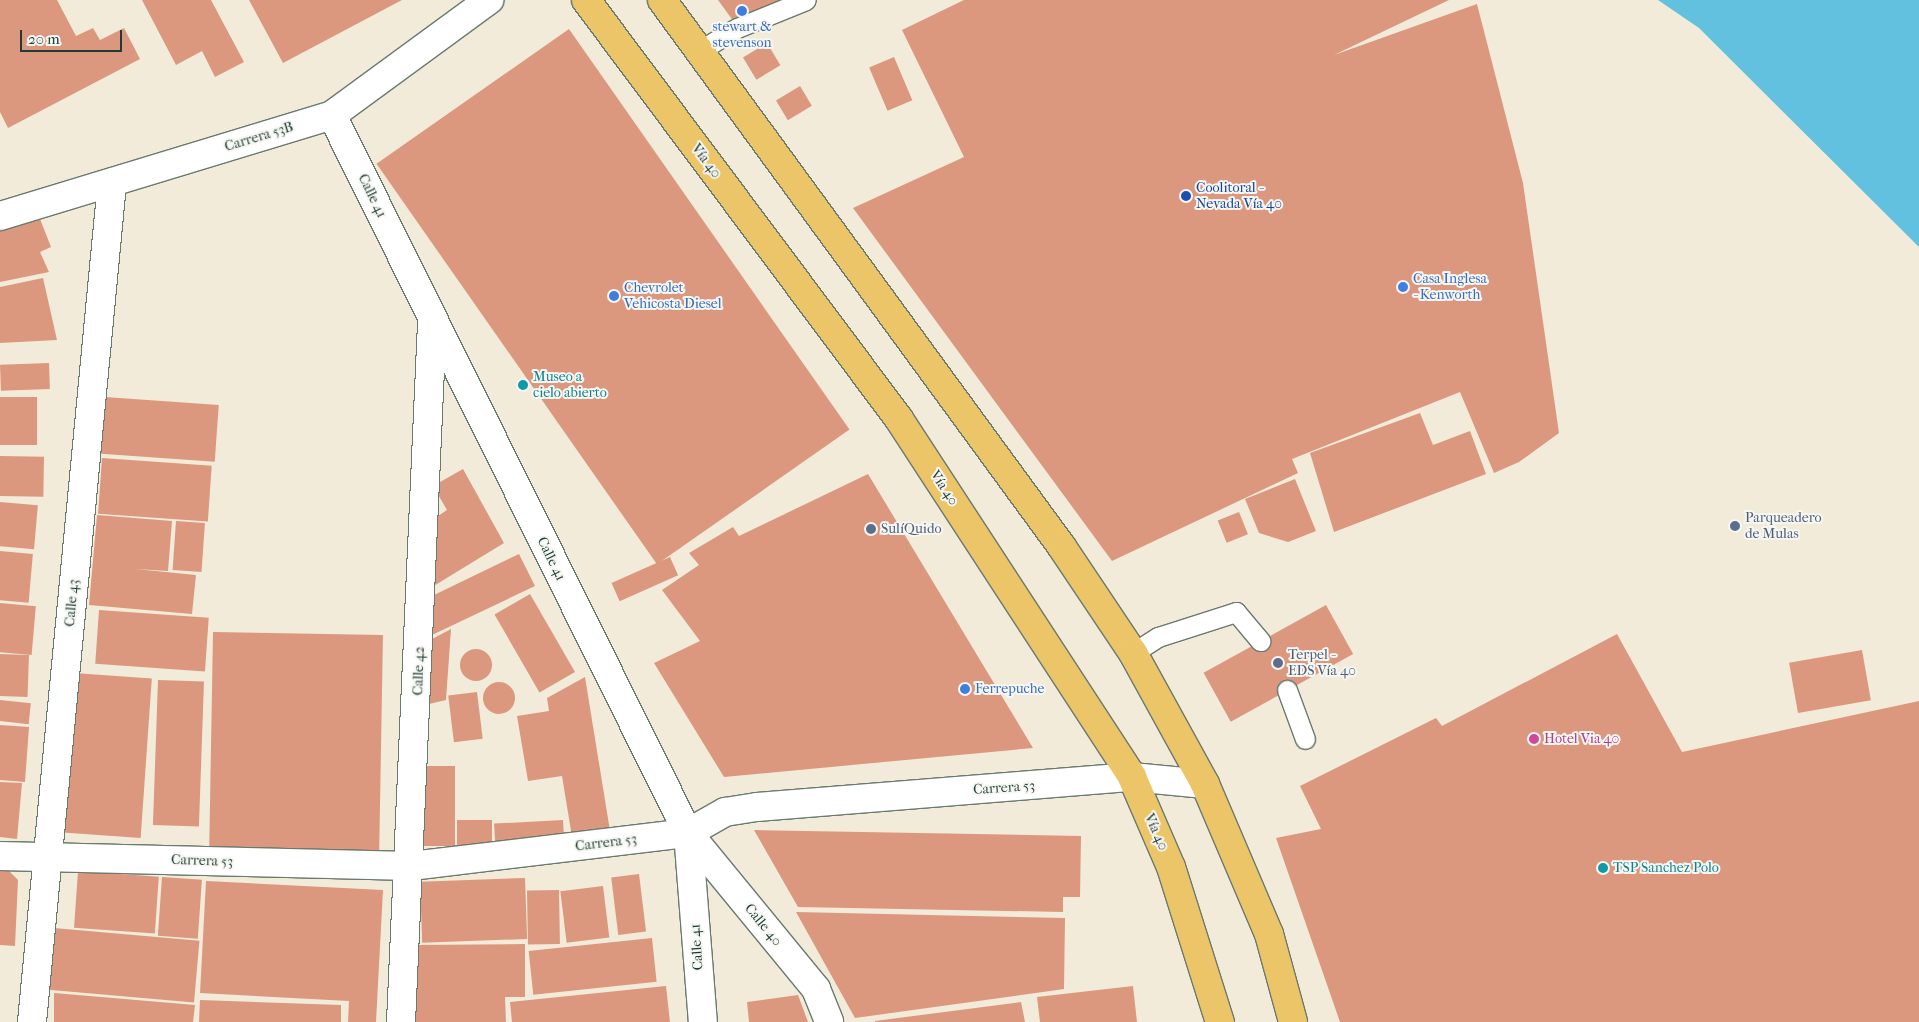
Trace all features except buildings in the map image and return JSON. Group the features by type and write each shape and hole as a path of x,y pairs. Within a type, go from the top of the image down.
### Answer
{"highway":[{"name":"Vía 40","path":"586,0 899,419 1132,777 1171,867 1220,1022"},
{"path":"662,0 1062,547 1133,653 1205,784 1269,934 1293,1022"}],"street":[{"name":"Carrera 53B","path":"0,216 332,114 489,0"},
{"name":"Calle 41","path":"332,114 688,832 703,1022"},
{"name":"Calle 43","path":"32,1022 112,183"},
{"name":"Calle 42","path":"401,1022 411,866 432,319"},
{"name":"Carrera 53","path":"0,856 411,866 688,832 725,812 757,807 1132,777 1205,784"},
{"name":"Calle 40","path":"688,832 816,989 829,1022"}],"lane":[{"path":"699,51 737,28 806,0"},
{"path":"1133,653 1158,637 1236,612 1260,641"},
{"path":"1287,690 1305,740"}],"water":[{"path":"1658,0 1919,0 1919,247 1699,28"}],"place":[{"name":"stewart & stevenson","path":"742,11"},
{"name":"Coolitoral - Nevada Vía 40","path":"1186,196"},
{"name":"Casa Inglesa - Kenworth","path":"1403,287"},
{"name":"Chevrolet Vehicosta Diesel","path":"614,296"},
{"name":"Museo a cielo abierto","path":"523,385"},
{"name":"Parqueadero de Mulas","path":"1735,526"},
{"name":"SulíQuido","path":"871,529"},
{"name":"Terpel - EDS Vía 40","path":"1278,663"},
{"name":"Ferrepuche","path":"965,689"},
{"name":"Hotel Via 40","path":"1534,739"},
{"name":"TSP Sanchez Polo","path":"1603,868"}]}
